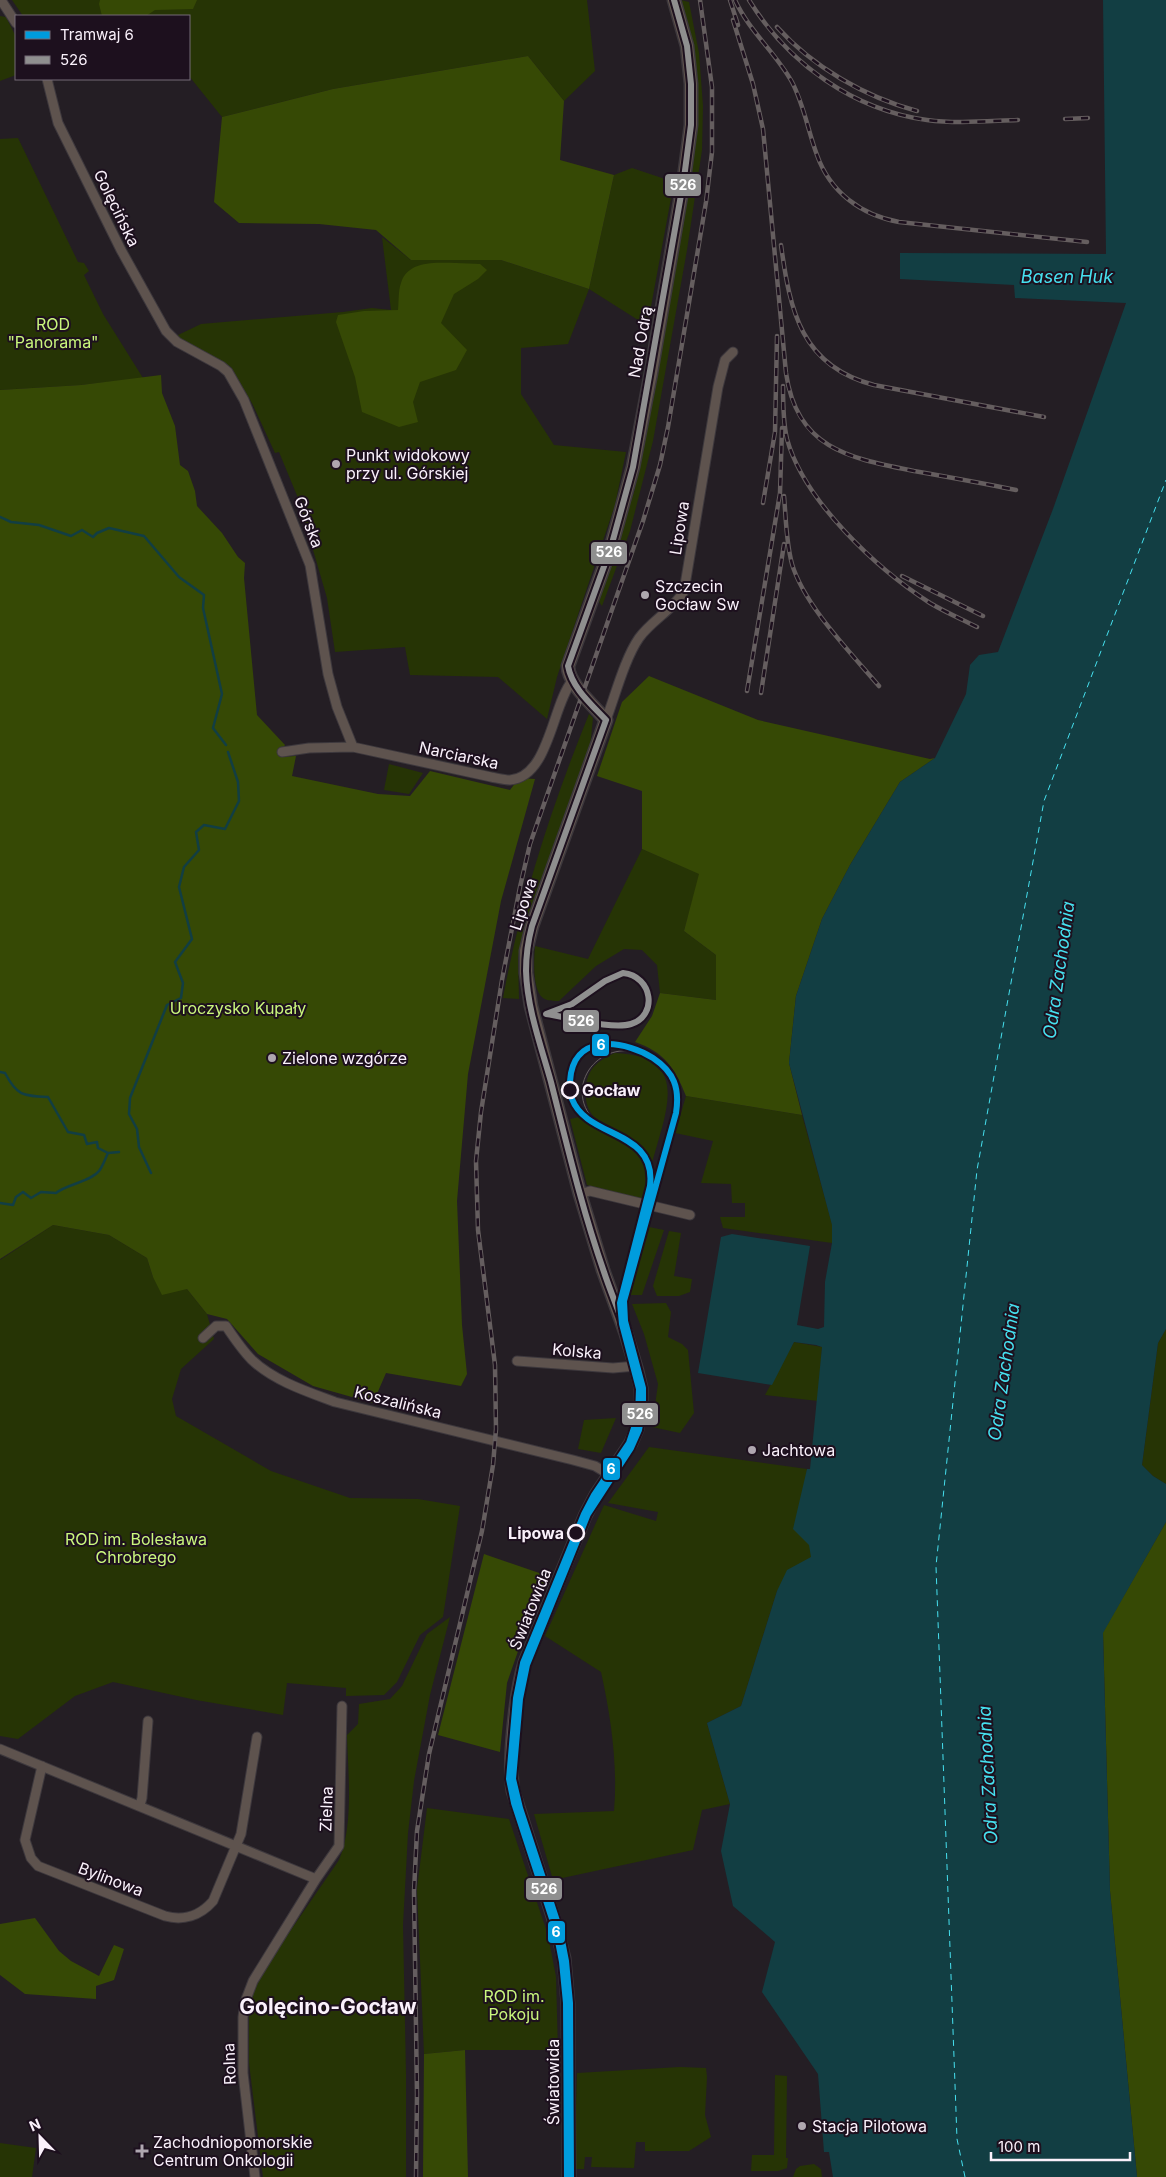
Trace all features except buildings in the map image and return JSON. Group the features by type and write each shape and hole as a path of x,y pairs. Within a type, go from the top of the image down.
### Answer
{"street":[{"path":"1,0 15,21"},
{"name":"Nad Odrą","path":"572,681 568,673 569,663 611,548 633,467 651,373 685,170 691,125 692,84 686,46 674,0"},
{"name":"Golęcińska","path":"48,80 58,123 70,148 138,283 166,331 176,342"},
{"name":"Górska","path":"176,342 221,366 228,372 244,400 310,565 328,674 337,707 353,747"},
{"name":"Lipowa","path":"610,1475 630,1446 638,1426 641,1396 636,1366 602,1270 580,1194 531,1006 527,982 526,957 533,922 630,656 640,638 674,604 684,591 718,387 725,360 733,352"},
{"path":"572,681 606,720"},
{"name":"Narciarska","path":"282,752 308,748 353,747 511,780 519,778 541,758 562,697 572,681"},
{"path":"580,1194 590,1191 690,1215"},
{"name":"Koszalińska","path":"203,1338 216,1326 226,1326 253,1360 268,1372 311,1393 335,1402 595,1466 610,1475"},
{"name":"Kolska","path":"516,1361 613,1368 636,1366"},
{"name":"Światowida","path":"569,2177 568,2004 565,1966 557,1927 514,1793 511,1771 518,1698 524,1666 585,1516 610,1475"},
{"name":"Zielna","path":"316,1879 339,1846 342,1706"},
{"path":"140,1805 148,1721"},
{"path":"235,1844 240,1834 257,1737"},
{"path":"0,1749 235,1844 316,1879"},
{"name":"Bylinowa","path":"42,1766 25,1840 31,1858 38,1866 47,1871 164,1916 175,1918 188,1917 207,1908 213,1901 235,1844"},
{"name":"Rolna","path":"255,2177 243,2073 245,2002 253,1981 316,1879"}],"green space":[{"path":"12,0 587,0 595,71 564,101 528,56 333,89 222,117 190,77 190,15 22,15"},
{"path":"100,0 197,0 193,9 155,10 148,15 102,15"},
{"path":"681,0 689,2 699,53 703,106 702,150 687,250 653,441 630,531 602,606 599,602 634,492 655,391 696,140 697,104 695,69 690,35"},
{"path":"0,16 6,17 15,35 15,75 0,81"},
{"path":"528,56 564,101 560,160 614,175 589,289 501,260 411,260 376,230 319,224 239,223 214,202 222,117 333,89"},
{"name":"ROD \"Panorama\"","path":"18,138 78,262 84,263 89,271 84,275 103,314 143,378 81,385 0,390 0,139"},
{"path":"632,168 674,182 647,328 638,320 589,289 614,175"},
{"path":"382,237 411,260 501,260 589,289 568,344 521,348 521,394 554,445 626,452 615,505 557,677 547,719 498,677 410,675 405,647 335,652 327,598 298,498 279,452 275,453 253,405 231,367 176,336 201,324 372,308 391,310"},
{"path":"424,264 480,264 487,270 478,279 454,294 441,323 467,350 456,370 420,382 413,402 418,422 399,427 362,412 355,377 336,322 338,315 364,311 398,310 400,286 405,276 410,270"},
{"name":"Uroczysko Kupały","path":"161,375 162,393 175,426 180,465 188,471 195,491 197,506 222,533 238,557 245,563 244,578 257,715 285,745 279,757 296,756 292,776 378,794 410,796 430,771 510,790 519,778 535,779 501,901 468,1074 457,1201 462,1325 467,1374 461,1386 386,1373 373,1403 313,1386 258,1354 227,1319 207,1314 187,1289 162,1295 153,1277 147,1258 109,1235 53,1225 0,1259 0,390 81,385"},
{"path":"649,676 758,720 930,759 935,758 900,782 850,865 822,919 796,996 789,1063 802,1115 686,1096 673,1069 667,1062 654,1051 635,1042 652,1016 660,993 716,1000 716,955 684,931 699,874 642,849 642,791 597,776 622,702"},
{"path":"589,714 593,718 590,747 522,938 518,958 519,999 503,998 528,889 562,783"},
{"path":"389,764 423,773 409,794 384,790"},
{"path":"642,849 700,874 684,931 716,955 716,1000 660,993 657,965 642,950 624,949 596,966 559,1001 543,998 539,994 535,981 535,946 588,959"},
{"path":"615,1053 640,1057 656,1064 664,1076 668,1090 667,1107 652,1163 638,1145 598,1120 592,1115 588,1107 586,1086 589,1074 595,1065"},
{"path":"686,1096 802,1115 832,1224 832,1243 723,1228 720,1217 745,1217 745,1203 732,1203 731,1184 701,1183 713,1141 675,1133"},
{"path":"579,1117 612,1133 640,1155 646,1165 649,1176 646,1200 587,1185 570,1119"},
{"name":"ROD im. Bolesława Chrobrego","path":"53,1225 109,1235 147,1258 153,1277 187,1289 207,1314 214,1339 181,1369 172,1399 176,1416 271,1471 350,1498 418,1499 460,1506 443,1617 420,1635 397,1682 384,1695 346,1696 346,1688 287,1683 283,1715 196,1700 113,1682 75,1696 18,1739 0,1736 0,1260"},
{"path":"649,1227 664,1230 642,1295 630,1295"},
{"path":"669,1231 681,1233 674,1276 692,1279 690,1292 679,1296 657,1296 653,1286"},
{"path":"666,1303 671,1312 668,1337 682,1344 688,1350 694,1413 680,1433 652,1427 658,1384 644,1334 632,1304"},
{"path":"1166,1329 1166,1484 1153,1476 1142,1465 1158,1343"},
{"path":"794,1342 822,1347 818,1401 765,1395"},
{"path":"616,1418 601,1453 578,1449 584,1420"},
{"path":"649,1447 807,1469 804,1487 812,1557 777,1591 741,1706 707,1723 730,1804 702,1810 693,1850 553,1880 534,1814 614,1811 615,1777 611,1724 601,1672 545,1636 604,1505 656,1521 658,1512 608,1503"},
{"path":"1166,1522 1166,2177 1137,2177 1110,1891 1103,1632"},
{"path":"484,1554 548,1576 532,1611 507,1683 500,1752 438,1735"},
{"path":"450,1617 430,1695 414,1781 408,1833 403,1925 406,2177 263,2177 249,2063 249,2006 255,1988 273,1956 339,1860 347,1831 349,1782 347,1735 358,1724 359,1704 390,1699 402,1686 427,1634"},
{"name":"ROD im. Pokoju","path":"427,1808 509,1819 548,1935 556,1977 558,2050 465,2050 424,2054 417,1889"},
{"path":"35,1918 59,1951 71,1961 99,1976 114,1945 124,1949 114,1980 96,1986 96,1999 25,1994 0,1975 0,1924"},
{"path":"465,2050 468,2177 423,2177 424,2054"},
{"path":"680,2067 706,2068 705,2115 711,2137 689,2151 645,2151 645,2142 636,2142 634,2168 591,2167 592,2157 585,2157 584,2169 574,2169 577,2073"},
{"path":"775,2075 787,2076 787,2168 778,2171 751,2171 752,2155 774,2155"},
{"path":"0,2143 36,2148 32,2177 0,2177"},
{"path":"814,2164 821,2169 822,2177 793,2177 796,2169 800,2166"}],"water":[{"path":"1103,0 1166,0 1166,1329 1158,1343 1142,1465 1153,1476 1166,1484 1166,1522 1103,1633 1110,1891 1137,2177 833,2177 829,2152 824,2152 818,2074 762,1992 775,1942 733,1906 721,1851 730,1804 707,1723 741,1706 777,1591 787,1570 811,1557 809,1545 793,1529 807,1469 810,1469 822,1347 794,1342 772,1385 698,1373 721,1237 732,1234 810,1246 797,1325 818,1329 824,1327 825,1282 832,1243 832,1225 789,1063 796,996 822,919 850,865 900,782 935,758 966,694 970,665 979,655 998,652 1053,509 1126,303 1015,298 1014,285 900,279 900,253 1106,254"}],"waterway":[{"path":"0,517 11,522 39,525 71,536 82,530 93,537 97,533 109,528 144,536 179,577 204,595 203,608 222,694 213,728 226,745"},
{"path":"151,1173 139,1147 137,1129 129,1114 130,1098 167,1005 181,998 183,983 175,962 192,939 179,887 184,867 199,850 196,832 204,825 225,829 239,801 238,782 228,752"},
{"path":"0,1072 5,1073 13,1086 22,1093 48,1097 68,1132 84,1135 87,1144 97,1142 98,1148 108,1153 119,1152"},
{"path":"0,1203 13,1205 16,1197 23,1192 31,1198 41,1192 56,1193 90,1178 99,1171 108,1153"}],"ferry route":[{"path":"965,2177 957,2139 936,1566 977,1170 1044,801 1166,480"}],"tram line":[{"name":"6","path":"567,2177 566,2003 562,1962 556,1931 514,1803 509,1779 516,1698 523,1663 584,1514 594,1495 629,1443 638,1416 639,1389 622,1324 620,1303 650,1186 649,1168 643,1154 632,1144 580,1112 572,1099 570,1089 571,1073 576,1060 584,1051 594,1046 606,1044 618,1045 643,1052 660,1063 674,1081 677,1104 624,1301 625,1321 643,1388 643,1408 639,1430 631,1448 588,1514 527,1665 520,1699 513,1779 520,1808 560,1930 566,1961 570,2003 571,2177"},
{"path":"601,1126 589,1114 583,1100 583,1086 587,1073 596,1062 608,1054 624,1051 642,1053"}],"railway":[{"path":"416,2177 417,2094 414,1891 417,1831 429,1754 482,1531 493,1465 496,1429 495,1365 478,1230 476,1161 481,1112 502,980 530,844 643,521 660,465 668,427 706,202 712,152 712,87 700,0"},
{"path":"730,0 738,25"},
{"path":"735,0 748,22 786,71 800,100 817,155 823,168 830,180 849,200 872,214 899,222 1087,242"},
{"path":"749,0 765,23 803,63 825,80 873,106 900,115 927,120 950,122 1018,120"},
{"path":"733,20 753,84 763,129 786,373 792,398 802,419 814,434 830,446 868,461 1016,490"},
{"path":"777,27 791,42 841,79 878,98 917,111"},
{"path":"1065,119 1088,118"},
{"path":"781,245 789,292 795,313 804,333 815,350 830,364 849,376 874,385 1044,417"},
{"path":"763,503 775,432 777,336"},
{"path":"783,386 784,420 787,439 796,462 809,486 826,509 866,553 909,589 930,603 977,627"},
{"path":"747,691 780,493 782,428"},
{"path":"784,496 788,547 798,580 817,612 879,686"},
{"path":"761,693 784,544"},
{"path":"902,576 983,616"}],"transit line":[{"name":"526","path":"606,720 578,689 568,666 611,547 633,467 684,178 691,125 691,84 687,46 674,0"},
{"name":"526","path":"569,2177 568,2004 564,1958 555,1923 513,1791 512,1763 516,1707 525,1662 585,1516 618,1465 638,1425 641,1410 641,1394 635,1359 596,1248 575,1177 532,1013 526,965 527,948 532,926 606,720"},
{"name":"526","path":"623,973 641,981 646,988 648,1005 640,1020 631,1024 613,1025 546,1014 572,1004 605,981 623,973"}],"place":[{"name":"Punkt widokowy przy ul. Górskiej","path":"336,464"},
{"name":"Szczecin Gocław Sw","path":"645,595"},
{"name":"Zielone wzgórze","path":"272,1058"},
{"name":"Gocław","path":"570,1090"},
{"name":"Jachtowa","path":"752,1450"},
{"name":"Lipowa","path":"576,1533"},
{"name":"Stacja Pilotowa","path":"802,2126"},
{"name":"Zachodniopomorskie Centrum Onkologii","path":"142,2151"}],"district":[{"name":"Golęcino-Gocław","path":"328,2007"}],"water label":[{"name":"Basen Huk","path":"1067,277"},
{"name":"Odra Zachodnia","path":"1059,970"},
{"name":"Odra Zachodnia","path":"1004,1372"},
{"name":"Odra Zachodnia","path":"988,1775"}]}
